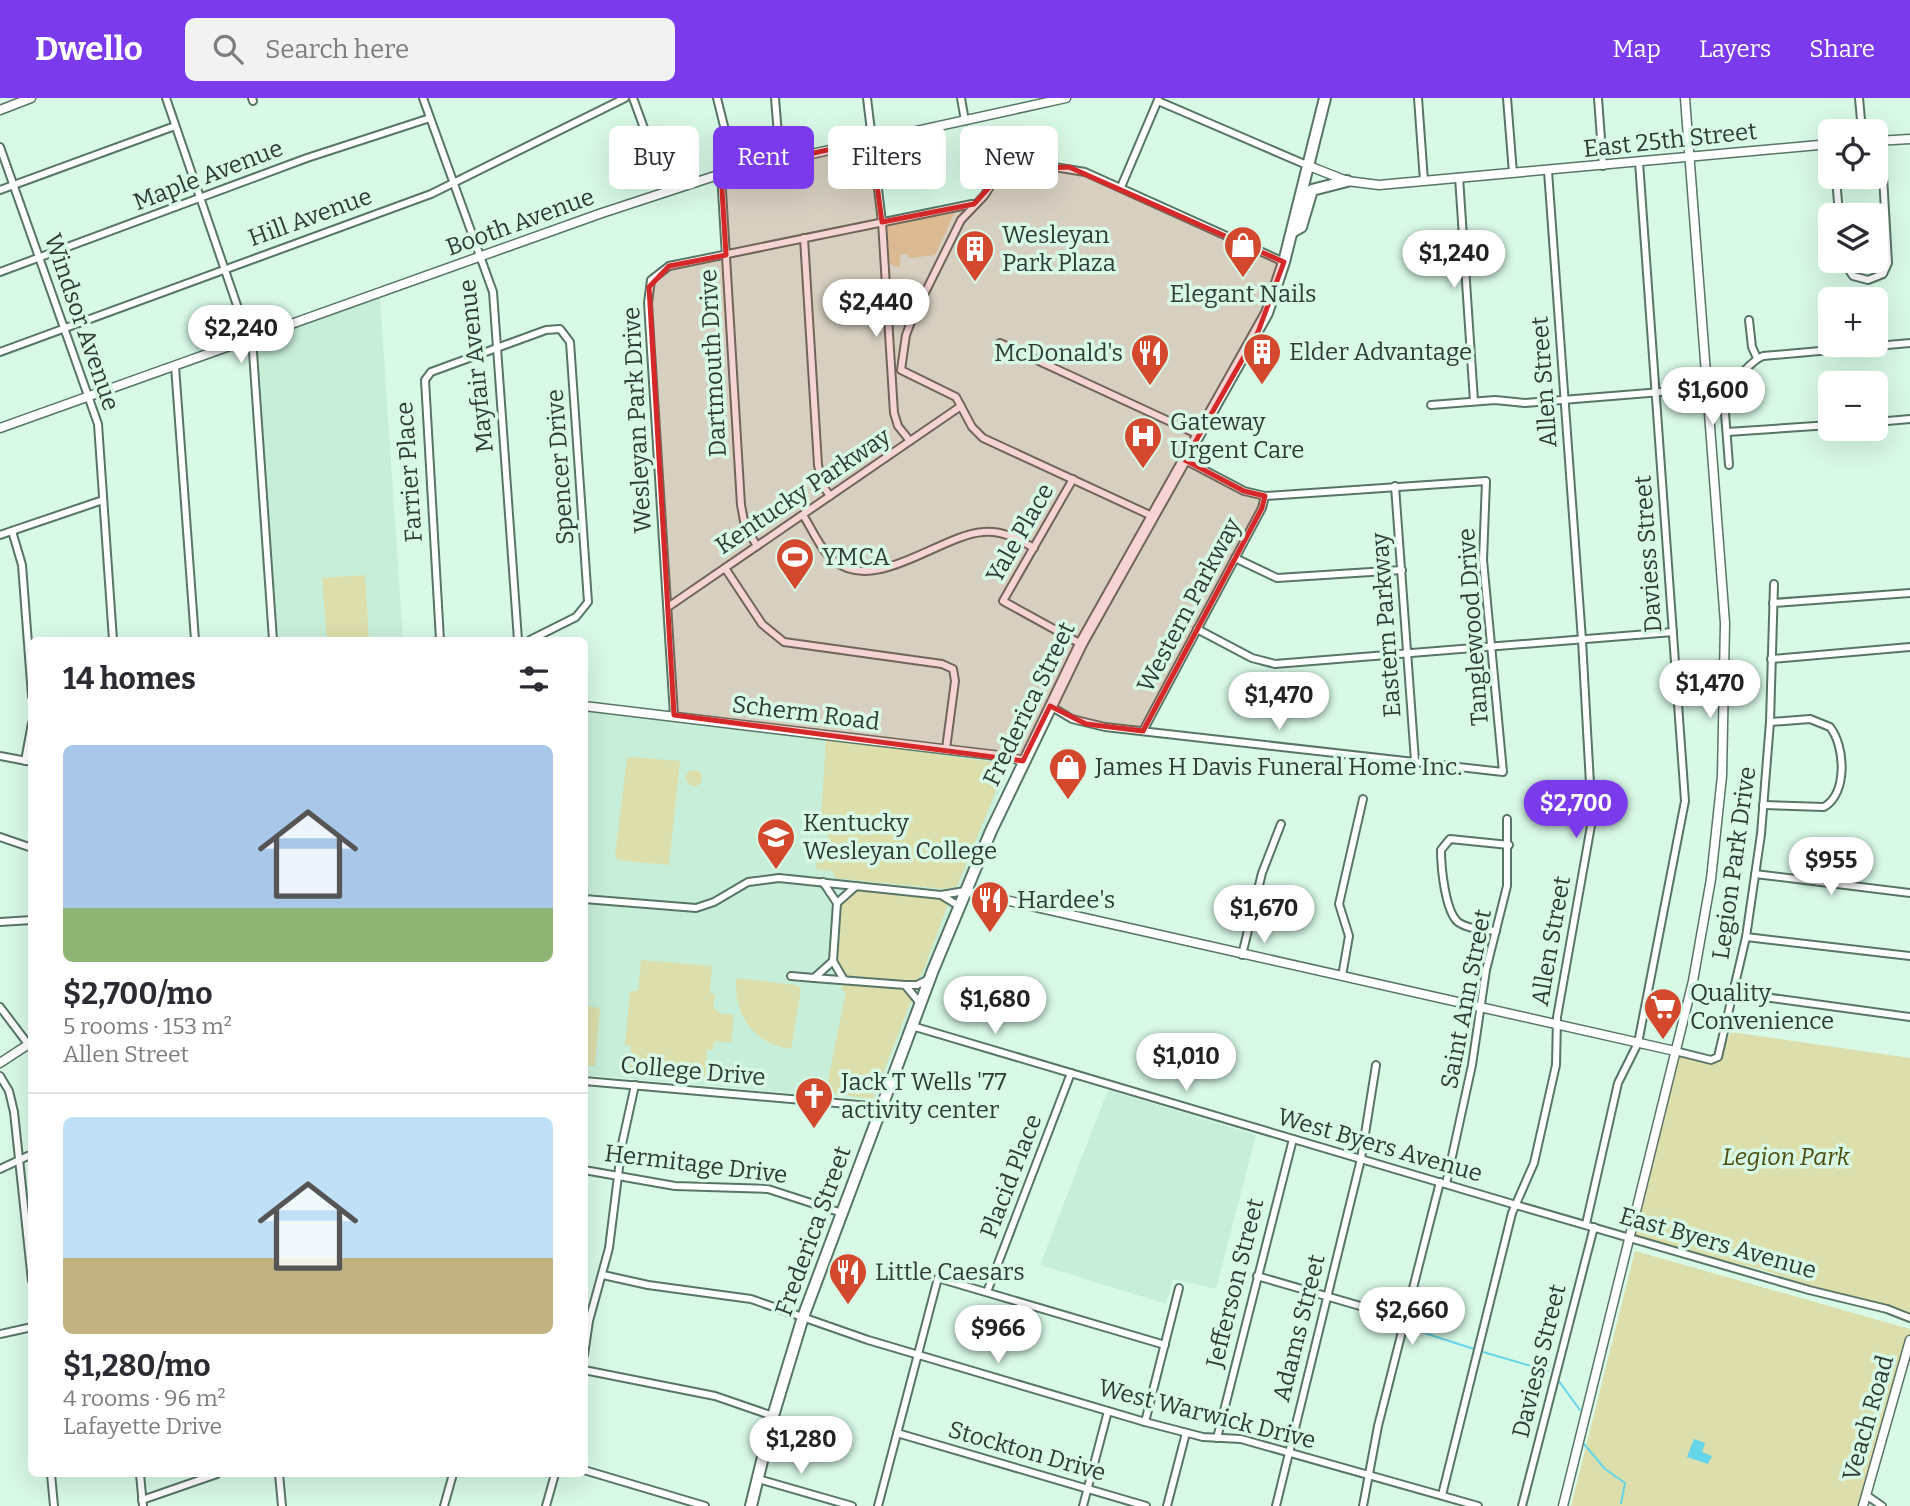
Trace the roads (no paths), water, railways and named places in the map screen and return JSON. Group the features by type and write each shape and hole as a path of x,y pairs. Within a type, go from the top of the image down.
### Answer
{"main road":[{"name":"Frederica Street","path":"751,1506 773,1416 803,1317 965,891 1023,761 1081,644 1258,332 1284,262 1325,98"},
{"path":"1292,232 1301,227 1312,190 1347,181"}],"street":[{"path":"0,110 32,98"},
{"path":"166,98 251,339 273,637"},
{"name":"Mayfair Avenue","path":"423,98 493,292 518,637"},
{"name":"Hill Avenue","path":"0,352 455,184 625,98"},
{"path":"633,98 667,191"},
{"path":"717,98 724,126"},
{"path":"775,98 777,126"},
{"path":"867,98 870,126"},
{"path":"961,98 965,121"},
{"name":"Booth Avenue","path":"941,126 1066,98"},
{"path":"1418,98 1424,181"},
{"path":"1507,98 1513,173"},
{"path":"1598,98 1603,166"},
{"path":"1563,1506 1706,914 1724,742 1725,622 1685,98"},
{"path":"1859,98 1861,119"},
{"path":"1121,187 1158,100 1309,166"},
{"name":"Maple Avenue","path":"0,272 201,197 430,118"},
{"path":"0,190 175,126"},
{"path":"1888,140 1910,139"},
{"name":"East 25th Street","path":"1309,166 1347,181 1379,185 1818,146"},
{"name":"Windsor Avenue","path":"0,147 98,424 113,637"},
{"name":"Daviess Street","path":"1586,1224 1618,1083 1638,1043 1685,801 1639,162"},
{"path":"1152,516 984,438 972,427 956,397 904,373 900,366 912,319 961,220 984,196 999,173 1021,168 1069,167 1121,187 1284,262"},
{"name":"Allen Street","path":"1442,1495 1516,1205 1528,1181 1544,1124 1556,1065 1557,1026 1592,820 1582,640 1548,171"},
{"name":"Booth Avenue","path":"0,428 713,177"},
{"path":"1460,177 1474,401"},
{"name":"Dartmouth Drive","path":"722,189 741,505 745,526 757,547"},
{"path":"878,189 894,413 898,426 910,442"},
{"name":"Wesleyan Park Drive","path":"674,715 649,287 655,274 669,266 974,204"},
{"path":"804,238 818,465 823,486 830,496"},
{"path":"1851,273 1868,280 1882,273"},
{"path":"1749,320 1752,347 1757,358"},
{"name":"Spencer Drive","path":"496,348 554,329 565,332 570,342 588,603 576,617 536,637"},
{"path":"1000,343 1199,435"},
{"path":"1431,405 1474,401 1565,400 1723,387 1737,381 1757,358 1780,353 1910,343"},
{"name":"Farrier Place","path":"440,637 425,380 432,372 496,348"},
{"path":"175,366 195,637"},
{"path":"1723,387 1729,465"},
{"name":"Kentucky Parkway","path":"668,607 961,406"},
{"path":"1888,421 1910,419"},
{"path":"1727,432 1818,426"},
{"path":"1185,460 1244,491 1265,496 1395,486"},
{"name":"Yale Place","path":"1073,479 1003,601 1081,644"},
{"name":"Tanglewood Drive","path":"1395,486 1486,481 1483,560 1503,772 1415,761"},
{"name":"Eastern Parkway","path":"1395,486 1415,761"},
{"name":"Western Parkway","path":"1143,731 1262,508 1265,496"},
{"path":"0,535 103,500"},
{"path":"803,514 828,554 851,568 892,566 984,531 1005,534 1034,548"},
{"path":"12,531 22,565 28,644"},
{"path":"1236,558 1277,578 1402,570"},
{"path":"725,568 762,624 784,642 942,664 953,669 955,681 946,749"},
{"name":"Legion Park Drive","path":"1675,1051 1715,1059 1722,1046 1735,993 1746,937 1763,805 1770,722 1774,584"},
{"path":"1773,603 1910,593"},
{"path":"1197,629 1267,663 1408,656 1673,632"},
{"path":"1771,659 1910,647"},
{"name":"Scherm Road","path":"588,706 946,749 1023,761"},
{"path":"1050,706 1086,724 1415,761"},
{"path":"1763,805 1824,807 1838,793 1841,779 1839,746 1830,727 1810,719 1770,722"},
{"path":"0,756 28,761"},
{"path":"1342,976 1349,936 1339,904 1363,799"},
{"name":"Saint Ann Street","path":"1363,1506 1378,1426 1405,1319 1468,1090 1480,1008 1507,887 1507,819"},
{"path":"1242,955 1262,873 1281,824"},
{"path":"0,837 28,847"},
{"path":"1496,931 1463,925 1454,918 1443,880 1441,850 1451,839 1509,845"},
{"path":"1755,874 1910,893"},
{"path":"588,899 696,908 757,879 823,882 940,895 965,891 1675,1051"},
{"path":"823,882 837,903 833,961 837,973 846,981"},
{"path":"837,903 856,886"},
{"path":"940,895 959,906"},
{"path":"0,922 28,920"},
{"path":"1746,937 1910,956"},
{"path":"814,978 833,961"},
{"path":"791,975 905,985 917,985 931,978"},
{"path":"905,985 915,994 920,1005"},
{"path":"1735,993 1910,1017"},
{"path":"0,1007 28,1041"},
{"name":"West Byers Avenue","path":"912,1026 1516,1205"},
{"path":"0,1063 28,1044"},
{"name":"Adams Street","path":"1276,1506 1362,1159 1376,1065"},
{"name":"Placid Place","path":"987,1292 1071,1073"},
{"path":"0,1076 12,1101 28,1244"},
{"name":"College Drive","path":"588,1081 882,1107"},
{"path":"588,1317 603,1275 635,1085"},
{"name":"Jefferson Street","path":"1217,1438 1293,1139"},
{"path":"0,1169 28,1156"},
{"name":"Hermitage Drive","path":"588,1171 675,1186 768,1189 842,1213"},
{"name":"East Byers Avenue","path":"1516,1205 1809,1290 1887,1309 1910,1318"},
{"name":"Daviess Street","path":"1522,1506 1594,1227"},
{"name":"West Warwick Drive","path":"603,1275 648,1285 726,1294 917,1355 1145,1422 1186,1433 1241,1439 1478,1506"},
{"path":"1257,1276 1405,1319"},
{"path":"878,1506 938,1278 1165,1345"},
{"path":"1145,1422 1179,1288"},
{"path":"0,1335 28,1328"},
{"name":"Veach Road","path":"1863,1506 1910,1340"},
{"path":"588,1371 715,1396 773,1416"},
{"path":"1083,1506 1108,1411"},
{"name":"Stockton Drive","path":"897,1433 1146,1506"},
{"path":"1167,1506 1186,1433"},
{"path":"588,1471 705,1506"},
{"path":"51,1477 54,1506"},
{"path":"140,1477 143,1503 209,1477"},
{"path":"279,1477 282,1506"},
{"path":"444,1506 452,1477"},
{"path":"546,1506 554,1477"},
{"path":"758,1479 836,1504 852,1506"},
{"path":"1866,1495 1882,1506"}],"water":[{"path":"1694,1439 1705,1443 1702,1452 1712,1456 1708,1464 1687,1457"}],"waterway":[{"path":"1415,1330 1474,1349"},
{"path":"1483,1352 1548,1371"},
{"path":"1558,1380 1580,1410"},
{"path":"1584,1444 1605,1469 1625,1483 1621,1503"}],"place":[{"name":"Elegant Nails","path":"1243,279"},
{"name":"Wesleyan Park Plaza","path":"975,283"},
{"name":"Elder Advantage","path":"1262,386"},
{"name":"McDonald's","path":"1150,387"},
{"name":"Gateway Urgent Care","path":"1143,470"},
{"name":"YMCA","path":"795,591"},
{"name":"James H Davis Funeral Home Inc.","path":"1068,801"},
{"name":"Kentucky Wesleyan College","path":"776,871"},
{"name":"Hardee's","path":"990,934"},
{"name":"Quality Convenience","path":"1663,1041"},
{"name":"Jack T Wells '77 activity center","path":"814,1130"},
{"name":"Little Caesars","path":"848,1306"}],"park label":[{"name":"Legion Park","path":"1786,1157"}]}
